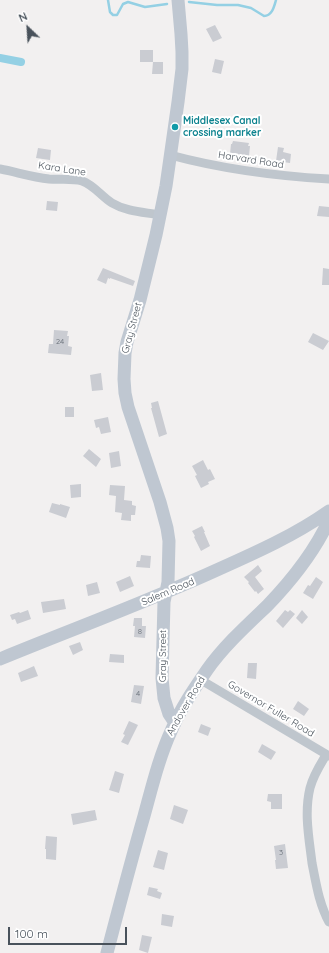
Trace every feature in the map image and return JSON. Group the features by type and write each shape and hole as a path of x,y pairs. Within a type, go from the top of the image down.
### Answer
{"main road":[{"name":"Gray Street","path":"175,723 169,714 164,698 162,678 164,602 168,582 167,528 160,502 128,407 124,379 127,342 152,254 160,215 178,102 182,68 178,0"},
{"name":"Salem Road","path":"0,659 166,593 241,560 304,527 329,511"},
{"name":"Andover Road","path":"108,953 122,895 151,791 167,740 175,723 189,697 211,665 223,650 291,580 308,558 329,520"},
{"path":"304,527 321,536"}],"street":[{"name":"Harvard Road","path":"170,155 207,164 257,173 329,180"},
{"name":"Kara Lane","path":"0,169 48,179 75,180 83,182 94,188 112,203 128,210 160,215"},
{"name":"Governor Fuller Road","path":"201,680 328,756"},
{"path":"328,756 312,780 308,798 307,821 318,892 325,915 329,922"}],"building":[{"path":"215,25 222,38 213,42 206,29"},
{"path":"140,50 153,50 153,62 140,62"},
{"path":"215,59 224,61 221,74 212,72"},
{"path":"153,62 163,62 163,74 152,74"},
{"path":"233,141 249,143 249,156 230,154 231,144"},
{"path":"278,147 284,148 283,152 291,154 290,163 276,161"},
{"path":"38,148 51,150 50,160 36,158"},
{"path":"47,201 58,202 57,211 46,210"},
{"path":"319,206 329,207 329,217 317,216"},
{"path":"103,268 135,281 133,286 110,278 108,278 106,284 97,280"},
{"path":"323,268 329,269 329,285 322,285"},
{"path":"54,330 68,331 68,346 72,347 71,355 48,353 49,344 53,344"},
{"path":"313,333 329,341 323,350 308,342"},
{"path":"101,373 103,390 92,391 90,375"},
{"path":"158,401 167,434 159,437 151,408 151,403"},
{"path":"65,407 74,407 74,417 65,417"},
{"path":"108,417 111,432 101,434 99,427 96,428 94,420"},
{"path":"89,449 101,459 96,467 83,456"},
{"path":"119,451 121,466 111,468 109,453"},
{"path":"203,460 215,479 208,482 209,484 201,488 195,476 197,475 192,466"},
{"path":"81,484 81,497 71,498 70,485"},
{"path":"110,485 125,486 124,500 132,501 132,505 136,506 135,515 131,515 131,521 121,520 122,513 115,512 116,496 109,495"},
{"path":"52,503 70,507 66,518 49,512"},
{"path":"202,526 210,546 201,551 192,531"},
{"path":"141,555 151,556 150,568 136,567 137,561 140,561"},
{"path":"258,565 262,571 255,577 264,589 258,594 244,577"},
{"path":"130,576 134,586 120,592 116,582"},
{"path":"316,577 323,582 313,599 303,593"},
{"path":"97,582 100,593 88,596 86,585"},
{"path":"64,599 66,609 43,613 41,602"},
{"path":"28,610 31,619 17,624 15,619 12,620 10,615"},
{"path":"285,610 288,612 290,610 295,614 283,628 276,621"},
{"path":"302,610 308,617 302,624 296,618"},
{"path":"134,618 142,618 142,626 146,626 145,638 134,637"},
{"path":"80,642 83,650 73,655 69,646"},
{"path":"110,654 124,655 124,663 109,662"},
{"path":"248,663 257,663 256,679 247,678"},
{"path":"34,666 38,676 21,682 18,673"},
{"path":"134,685 144,686 141,704 131,702"},
{"path":"298,701 309,709 304,716 293,709"},
{"path":"129,721 138,725 128,745 121,742 125,735 123,734"},
{"path":"201,724 211,728 208,736 198,732"},
{"path":"262,744 276,752 271,760 258,752"},
{"path":"115,771 124,774 119,793 109,790"},
{"path":"268,794 282,794 282,809 271,809 271,802 267,801"},
{"path":"174,805 188,810 183,824 170,819"},
{"path":"95,810 97,820 73,825 71,814"},
{"path":"46,836 57,837 56,860 46,859"},
{"path":"285,844 288,868 276,869 274,846"},
{"path":"158,850 168,853 164,870 153,867"},
{"path":"149,887 158,889 157,891 162,893 160,899 147,895"},
{"path":"162,914 174,916 172,927 161,925"},
{"path":"142,935 152,937 148,953 139,950"}],"waterway":[{"path":"108,0 110,12 113,15 117,15 123,4 128,2 145,7 167,4"},
{"path":"189,2 217,5 238,5 251,8 264,16 267,16 271,13 276,0"},
{"path":"0,58 21,62"}],"place":[{"name":"Middlesex Canal crossing marker","path":"175,127"}]}
